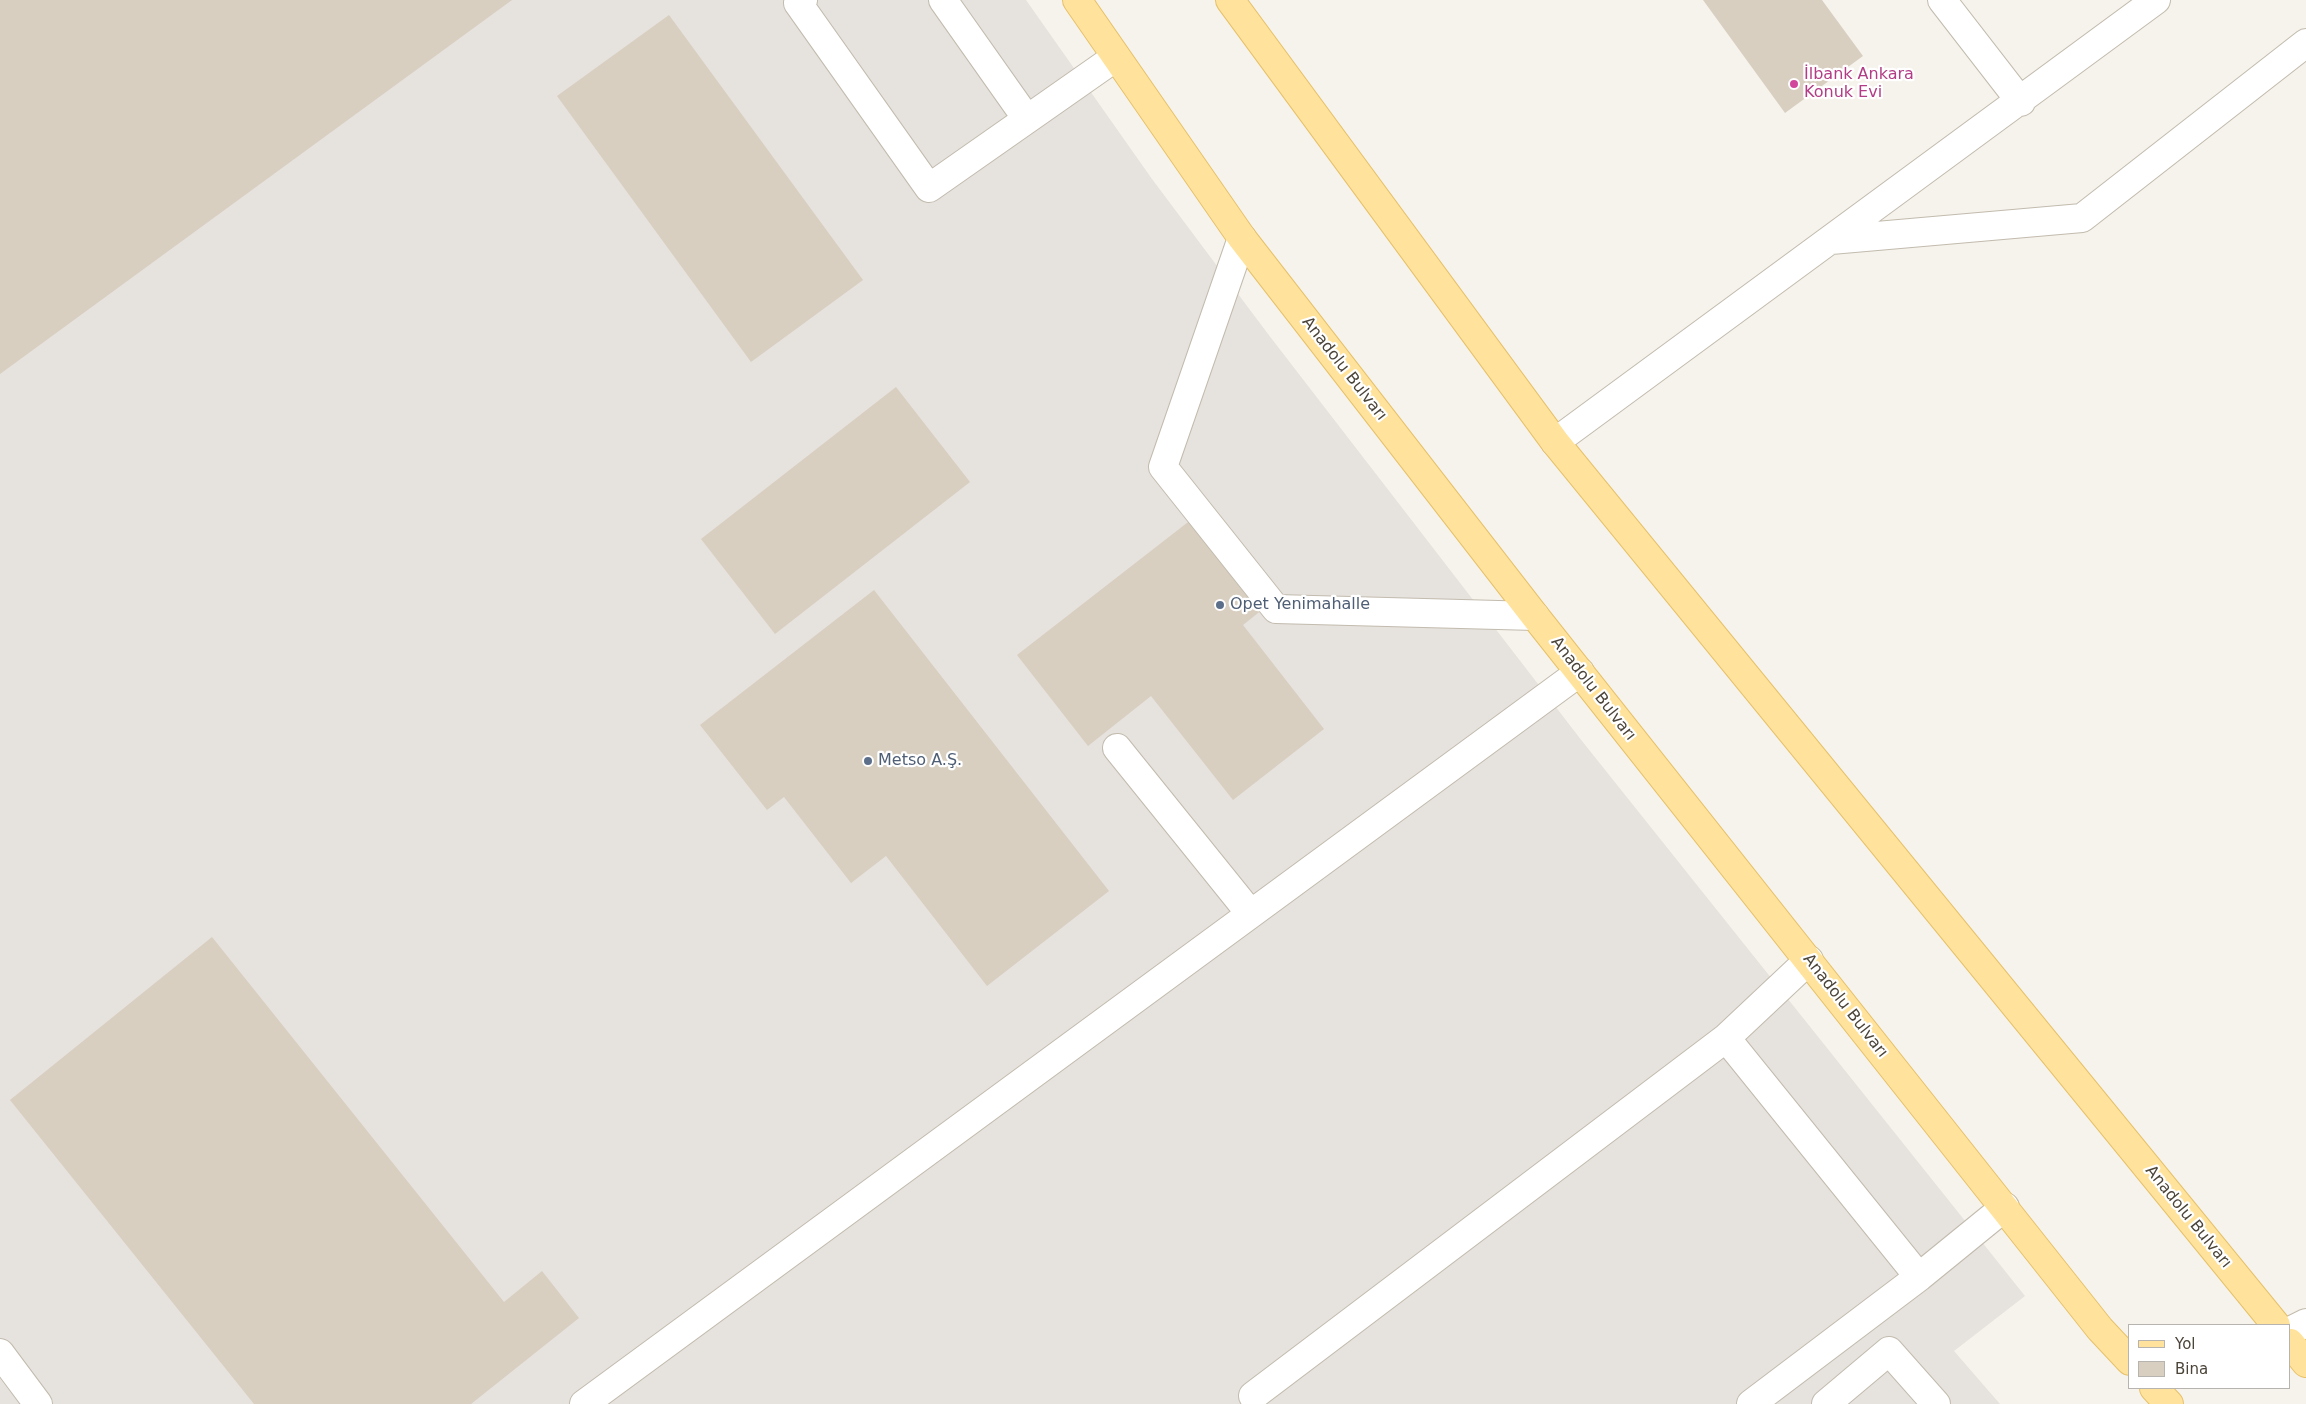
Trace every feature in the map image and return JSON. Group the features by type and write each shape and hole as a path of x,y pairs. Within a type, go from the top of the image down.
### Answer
{"main road":[{"name":"Anadolu Bulvarı","path":"1077,0 1242,238 1535,616 2100,1329 2128,1359"},
{"name":"Anadolu Bulvarı","path":"1230,0 1555,442 2275,1324"},
{"path":"2100,1329 2128,1374"},
{"path":"2291,1344 2306,1362"},
{"path":"2137,1389 2146,1404"},
{"path":"2155,1389 2169,1404"}],"street":[{"path":"803,0 798,3 929,188 1116,57"},
{"path":"943,0 1027,120"},
{"path":"1555,442 2020,102 2156,0"},
{"path":"1954,4 2020,102"},
{"path":"1831,240 2082,218 2306,43"},
{"path":"1242,238 1164,467 1276,609 1535,616"},
{"path":"584,1404 1580,672"},
{"path":"1117,748 1250,913"},
{"path":"1253,1396 1726,1038 1808,960"},
{"path":"1726,1038 1919,1277"},
{"path":"1751,1404 1919,1277 2005,1207"},
{"path":"2291,1330 2306,1322"},
{"path":"1826,1404 1889,1351 1936,1404"},
{"path":"0,1353 38,1404"}],"shaded area":[{"path":"0,0 1026,0 1152,179 1268,334 1582,741 2025,1296 1954,1351 2000,1404 0,1404"}],"building":[{"path":"0,0 512,0 0,374"},
{"name":"İlbank Ankara Konuk Evi","path":"1703,0 1822,0 1863,56 1785,113"},
{"path":"669,15 863,280 751,362 557,96"},
{"path":"896,387 970,482 775,634 701,539"},
{"path":"1192,519 1263,609 1243,625 1324,729 1233,800 1151,696 1088,746 1017,655"},
{"name":"Metso A.Ş.","path":"874,590 1109,891 987,986 886,856 851,883 784,797 767,810 700,725"},
{"path":"212,937 504,1302 542,1271 579,1318 471,1404 254,1404 10,1100"}],"place":[{"name":"İlbank Ankara Konuk Evi","path":"1794,84"},
{"name":"Opet Yenimahalle","path":"1220,605"},
{"name":"Metso A.Ş.","path":"868,761"}]}
